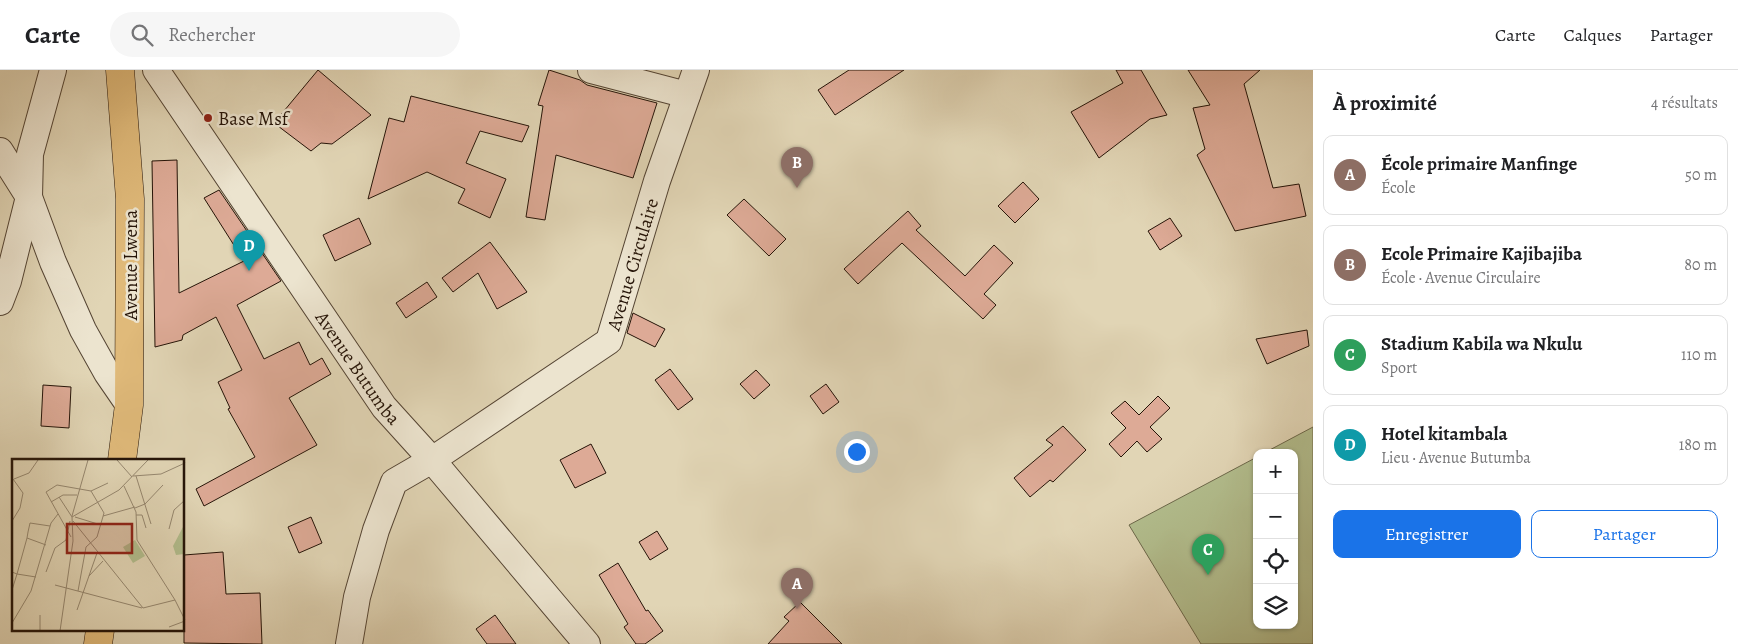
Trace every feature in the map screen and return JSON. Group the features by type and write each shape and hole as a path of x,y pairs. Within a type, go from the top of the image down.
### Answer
{"main road":[{"name":"Avenue Lwena","path":"120,70 130,198 129,405 122,459"}],"street":[{"path":"0,302 8,281 29,197 30,154 52,70"},
{"name":"Avenue Butumba","path":"156,70 384,407 432,460 588,644"},
{"path":"591,70 687,96"},
{"name":"Avenue Circulaire","path":"349,644 357,597 376,530 394,482 432,460 609,341 656,180 696,70"},
{"path":"0,151 29,197 53,262 83,330 107,373 129,405"}],"green space":[{"path":"1313,427 1313,644 1201,644 1129,525 1253,459 1253,629 1298,629 1298,449 1272,449"}],"building":[{"path":"318,70 371,115 332,144 321,143 311,151 274,123"},
{"path":"549,70 580,80 587,85 657,103 633,178 556,155 545,220 526,217 543,106 538,105"},
{"path":"849,70 904,70 835,115 818,90"},
{"path":"1116,70 1141,70 1167,115 1150,119 1099,158 1071,112 1123,83"},
{"path":"1188,70 1260,70 1244,84 1273,188 1299,184 1306,216 1235,231 1197,155 1205,149 1193,108 1210,105"},
{"path":"411,96 529,126 522,142 480,131 466,163 506,179 490,218 458,203 465,189 427,172 368,199 389,118 404,122"},
{"path":"177,160 179,293 244,261 204,198 219,190 281,281 237,305 264,359 299,342 310,365 322,358 331,374 289,398 317,445 204,506 196,489 255,457 228,409 230,408 218,382 242,370 216,317 183,335 182,340 155,347 152,161"},
{"path":"1023,182 1039,199 1015,223 998,206"},
{"path":"744,199 786,239 769,256 727,215"},
{"path":"908,211 921,226 916,230 965,276 994,245 1013,263 984,294 996,305 983,319 902,243 858,284 844,269"},
{"path":"359,218 371,244 335,261 323,235"},
{"path":"1170,218 1182,236 1160,250 1148,231"},
{"path":"490,242 527,292 497,309 478,273 453,292 442,278"},
{"path":"427,282 437,297 406,318 396,303"},
{"path":"633,313 665,329 655,347 627,333"},
{"path":"1307,330 1309,346 1267,364 1256,339"},
{"path":"670,369 693,399 678,410 655,380"},
{"path":"756,370 770,385 754,399 740,384"},
{"path":"826,384 839,402 823,414 810,396"},
{"path":"43,385 71,387 69,428 41,426"},
{"path":"1158,396 1170,408 1150,427 1162,439 1147,452 1137,441 1121,457 1109,444 1126,428 1111,413 1125,401 1139,415"},
{"path":"1063,426 1086,450 1053,482 1050,480 1030,497 1014,478 1053,445 1046,440"},
{"path":"591,444 606,473 575,488 560,460"},
{"path":"311,517 322,543 299,553 288,527"},
{"path":"657,531 668,549 650,560 639,542"},
{"path":"223,552 226,594 260,593 262,644 184,643 185,555"},
{"path":"618,563 646,611 648,610 663,631 645,644 636,644 624,627 628,624 599,575"},
{"path":"800,602 842,644 768,644 789,621 784,617"},
{"path":"495,615 516,644 487,644 476,629"}],"place":[{"name":"Base Msf","path":"208,118"},
{"name":"Ecole Primaire Kajibajiba","path":"797,188"},
{"name":"Hotel kitambala","path":"249,271"},
{"name":"Stadium Kabila wa Nkulu","path":"1208,575"},
{"name":"École primaire Manfinge","path":"797,609"}]}
